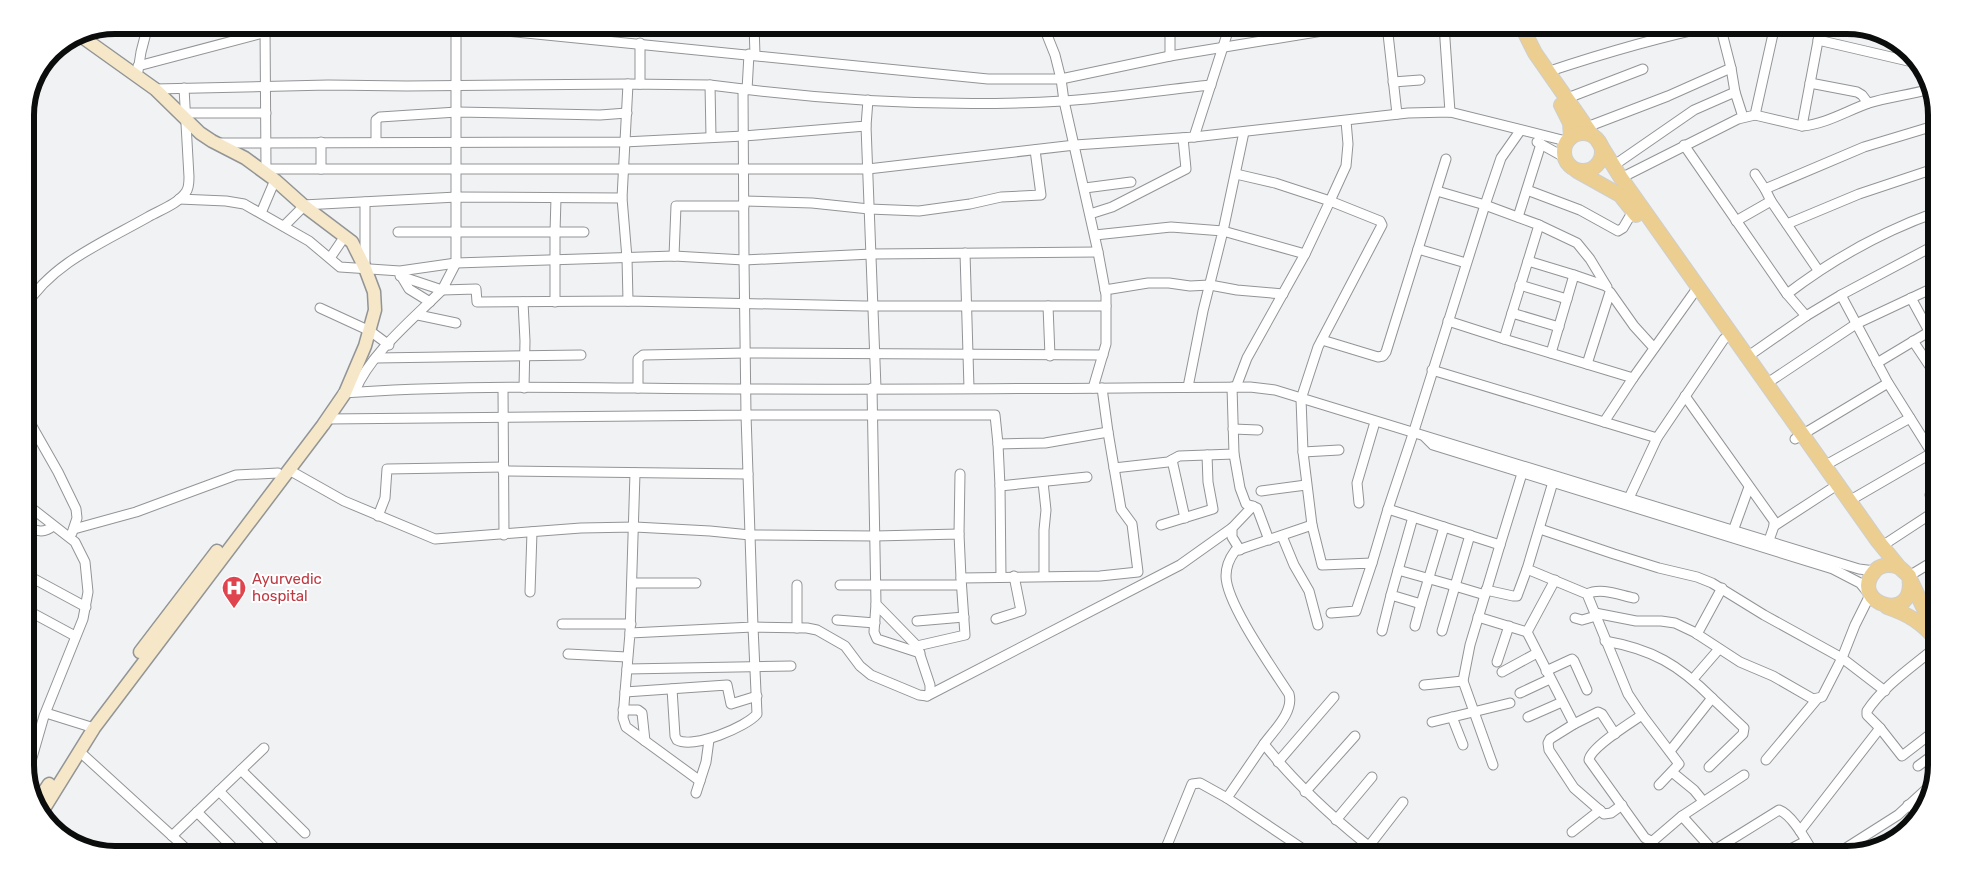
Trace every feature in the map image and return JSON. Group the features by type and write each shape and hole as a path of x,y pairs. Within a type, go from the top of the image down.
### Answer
{"main road":[{"path":"1518,34 1529,57 1566,113 1570,123 1569,139 1563,152 1571,168 1620,195 1747,357 1766,384 1831,489 1876,554 1876,570 1869,586 1876,600 1912,617 1928,631"},
{"path":"1526,34 1547,72 1592,134 1695,291 1724,339 1799,437 1824,466 1882,546 1904,571 1928,616"},
{"path":"41,797 176,603 328,419 347,390 370,331 375,310 374,292 352,242 304,205 264,170 200,133 138,71 86,39"},
{"path":"1569,139 1581,133 1592,134"},
{"path":"1577,171 1589,171 1598,164 1602,152 1592,134"},
{"path":"283,472 347,390"},
{"path":"1876,570 1891,565 1904,571 1910,591 1907,597 1896,605 1876,600"},
{"path":"45,807 79,751 90,727"}],"street":[{"path":"138,71 146,34"},
{"path":"138,71 250,34"},
{"path":"265,34 266,113 264,170 457,168 625,170 744,168 868,169 1075,145 1194,137 1396,114 1450,112 1520,131 1569,139"},
{"path":"347,390 442,290 456,263 456,34"},
{"path":"560,34 988,79 1062,79 1223,46 1302,34"},
{"path":"672,689 675,736 677,740 686,743 709,740 755,717 758,708 753,627 746,415 744,260 745,89 752,55 753,34"},
{"path":"840,585 961,582 1001,576 1100,576 1138,572 1132,524 1121,509 1108,432 1097,388 1102,355 1106,344 1105,290 1095,236 1064,101 1062,79 1056,55 1047,34"},
{"path":"1170,34 1170,56"},
{"path":"1194,137 1227,34"},
{"path":"1389,34 1396,114"},
{"path":"1445,34 1450,112"},
{"path":"1547,72 1610,51 1671,34"},
{"path":"1720,34 1731,68 1735,92 1743,117"},
{"path":"1755,115 1773,34"},
{"path":"1802,126 1819,34"},
{"path":"1818,40 1906,61"},
{"path":"640,43 640,84"},
{"path":"1592,134 1668,96 1731,68"},
{"path":"1565,99 1643,69"},
{"path":"1393,82 1420,80"},
{"path":"1810,83 1857,92 1868,103"},
{"path":"628,84 624,142 625,170 622,198 627,258 628,301"},
{"path":"155,89 266,86 710,85 868,100 948,104 1064,101 1211,85"},
{"path":"710,85 711,137"},
{"path":"34,293 52,275 100,243 179,199 186,191 189,177 184,88"},
{"path":"1621,178 1743,117 1755,115 1802,126 1817,124 1868,103 1924,90"},
{"path":"1613,166 1694,110 1735,92"},
{"path":"868,100 866,126 875,355 871,415 876,604 874,632 877,639 918,650 965,635 961,582 960,474"},
{"path":"376,142 377,118 457,112 600,115 627,113"},
{"path":"185,116 266,113"},
{"path":"1269,540 1257,508 1246,504 1240,488 1234,454 1234,387 1305,254 1346,166 1348,144 1346,121"},
{"path":"216,143 624,142 744,136 866,126"},
{"path":"1765,190 1864,147 1928,128"},
{"path":"1520,131 1564,157"},
{"path":"1331,613 1356,611 1501,158 1520,131"},
{"path":"1188,387 1244,132"},
{"path":"1090,214 1112,207 1186,169 1183,138"},
{"path":"321,142 321,169"},
{"path":"1518,217 1541,144"},
{"path":"1684,145 1787,294 1806,316"},
{"path":"674,256 676,206 804,202 919,210 970,204 1001,197 1041,195 1036,150"},
{"path":"1322,340 1378,357 1383,356 1386,352 1446,159"},
{"path":"1787,224 1859,194 1928,171"},
{"path":"1236,174 1275,183 1330,201 1380,221 1382,225 1322,340 1301,399 1306,485 1312,525 1322,565 1372,563"},
{"path":"1755,174 1818,270"},
{"path":"261,213 275,180"},
{"path":"1084,188 1131,182"},
{"path":"1437,190 1518,217 1578,243 1634,326 1654,348"},
{"path":"1526,190 1580,210 1618,231 1623,228 1633,211"},
{"path":"284,226 304,205 457,197 622,198"},
{"path":"555,302 556,198"},
{"path":"179,199 244,204 309,241 340,267 365,268 400,274 442,290 476,290 477,302 628,301 874,306 1106,306"},
{"path":"1736,221 1772,201"},
{"path":"365,202 365,268"},
{"path":"1787,294 1818,270 1904,223 1928,215"},
{"path":"1504,339 1539,225"},
{"path":"1095,236 1171,227 1223,232 1305,254"},
{"path":"398,232 584,232"},
{"path":"330,258 345,236"},
{"path":"1418,249 1466,263"},
{"path":"1747,357 1806,316 1928,249"},
{"path":"400,274 456,263 674,256 744,260 872,254 1098,252"},
{"path":"965,253 969,388"},
{"path":"1528,261 1574,275 1608,289"},
{"path":"400,274 409,289 430,302"},
{"path":"1551,353 1574,275"},
{"path":"1105,290 1148,283 1210,285 1237,290 1283,294"},
{"path":"1520,286 1567,299"},
{"path":"1587,364 1608,289"},
{"path":"1766,384 1856,324 1928,290"},
{"path":"1604,422 1695,291"},
{"path":"1842,295 1888,383 1928,444"},
{"path":"1911,298 1928,322"},
{"path":"523,302 524,388"},
{"path":"1048,306 1050,356"},
{"path":"320,308 370,331 389,345"},
{"path":"1512,313 1558,327"},
{"path":"418,315 456,323"},
{"path":"1448,321 1634,378"},
{"path":"1878,363 1928,332"},
{"path":"1628,498 1657,438 1724,339"},
{"path":"1913,341 1928,364"},
{"path":"638,388 638,358 640,356 746,353 1102,355"},
{"path":"376,358 581,356"},
{"path":"1432,370 1657,438"},
{"path":"1799,437 1888,383"},
{"path":"347,390 1188,387 1234,387 1275,390 1435,439 1523,469 1628,498 1733,531 1839,572 1860,583 1876,600 1855,625 1842,658 1822,697 1818,699 1766,760"},
{"path":"504,388 504,535"},
{"path":"1685,396 1774,521 1768,544"},
{"path":"328,419 995,415 1000,486 1001,576"},
{"path":"1824,466 1910,418"},
{"path":"1359,503 1357,483 1375,422"},
{"path":"1233,429 1258,430"},
{"path":"34,430 76,509 77,518 72,533 84,562 88,592 86,606 46,712 34,752"},
{"path":"998,444 1045,442 1108,432"},
{"path":"1303,452 1339,450"},
{"path":"1114,468 1168,462 1178,456 1234,454"},
{"path":"1162,525 1213,509 1208,482 1207,455"},
{"path":"1849,501 1928,455"},
{"path":"1172,460 1185,518"},
{"path":"378,516 385,498 387,469 504,469 748,474"},
{"path":"1523,469 1553,482 1768,544 1858,569 1876,570"},
{"path":"1493,765 1463,682 1464,672 1478,617 1523,469"},
{"path":"34,510 53,526 72,533 236,475 283,472 435,540 580,528 635,527 750,535 874,536 960,534"},
{"path":"635,473 635,527 630,628 623,710 624,723 626,727 700,780"},
{"path":"1000,486 1087,477"},
{"path":"1042,482 1046,510 1044,576"},
{"path":"1398,570 1455,586 1516,596 1540,529 1553,482"},
{"path":"1261,491 1306,485"},
{"path":"1733,531 1749,487"},
{"path":"1774,526 1831,489"},
{"path":"562,624 630,628 753,627 817,630 845,646 860,666 871,675 919,695 927,696 1180,565 1232,528 1252,506"},
{"path":"1388,509 1500,545"},
{"path":"1882,546 1928,516"},
{"path":"1382,631 1413,517"},
{"path":"1227,798 1288,710 1291,701 1289,694 1241,617 1226,578 1229,559 1235,551 1312,525"},
{"path":"34,529 47,531 53,526"},
{"path":"1415,626 1444,527"},
{"path":"1232,528 1232,537 1240,550"},
{"path":"1540,529 1659,568 1697,577 1722,588 1764,615 1842,658 1885,691"},
{"path":"530,592 532,532"},
{"path":"1442,631 1470,535"},
{"path":"1282,536 1294,565 1309,591 1318,625"},
{"path":"1904,571 1928,563"},
{"path":"1527,569 1587,594 1624,687 1642,715 1679,764 1659,785"},
{"path":"996,619 1021,611 1014,576"},
{"path":"34,579 86,606"},
{"path":"1527,632 1556,580"},
{"path":"632,583 696,583"},
{"path":"797,585 797,628"},
{"path":"1697,634 1722,588"},
{"path":"1587,594 1593,591 1601,591 1634,598"},
{"path":"1391,595 1421,604"},
{"path":"876,604 918,650 930,685 930,692 927,696"},
{"path":"34,614 75,636"},
{"path":"1575,618 1582,620 1596,614 1636,622 1660,621 1676,623 1697,634 1740,662 1773,676 1813,699 1818,699"},
{"path":"917,621 964,617"},
{"path":"1478,617 1527,632 1574,724"},
{"path":"836,620 875,623"},
{"path":"1497,662 1509,626"},
{"path":"1606,641 1627,644 1657,656 1681,669 1744,728 1743,734 1709,767"},
{"path":"1693,679 1719,649"},
{"path":"1502,672 1537,653"},
{"path":"568,654 628,657"},
{"path":"1928,654 1885,691 1867,711 1867,715 1902,756 1928,736"},
{"path":"1520,693 1572,659 1586,690"},
{"path":"626,669 791,666"},
{"path":"1424,685 1463,682"},
{"path":"625,692 727,685 731,704 757,696"},
{"path":"1278,762 1334,696"},
{"path":"1670,751 1712,698"},
{"path":"1528,717 1562,702"},
{"path":"1432,722 1510,703"},
{"path":"623,710 638,710 642,713 645,741"},
{"path":"46,712 90,727"},
{"path":"1615,734 1602,714 1598,712 1574,724 1550,739 1548,743 1549,750 1574,788 1600,810 1607,815 1622,805"},
{"path":"1642,715 1615,734 1588,758 1645,838 1650,841"},
{"path":"1452,717 1463,745"},
{"path":"1800,832 1880,728"},
{"path":"1306,792 1355,736"},
{"path":"696,793 706,762 709,740"},
{"path":"1264,744 1306,792 1336,820 1369,846 1403,802"},
{"path":"172,836 264,748"},
{"path":"79,751 183,846"},
{"path":"1918,766 1928,759"},
{"path":"241,770 305,833"},
{"path":"1672,772 1694,790 1703,802"},
{"path":"1650,841 1654,840 1682,816 1744,775"},
{"path":"1336,820 1372,777"},
{"path":"1166,846 1192,784 1200,783 1227,798 1299,846"},
{"path":"219,791 273,846"},
{"path":"1850,846 1898,814 1924,791"},
{"path":"1908,805 1914,810"},
{"path":"1572,832 1600,810"},
{"path":"1725,846 1779,810 1784,811 1809,846"},
{"path":"197,812 231,846"},
{"path":"1682,816 1709,846"},
{"path":"1649,846 1650,841"},
{"path":"1796,846 1806,841"}],"place":[{"name":"Ayurvedic hospital","path":"234,609"}]}
